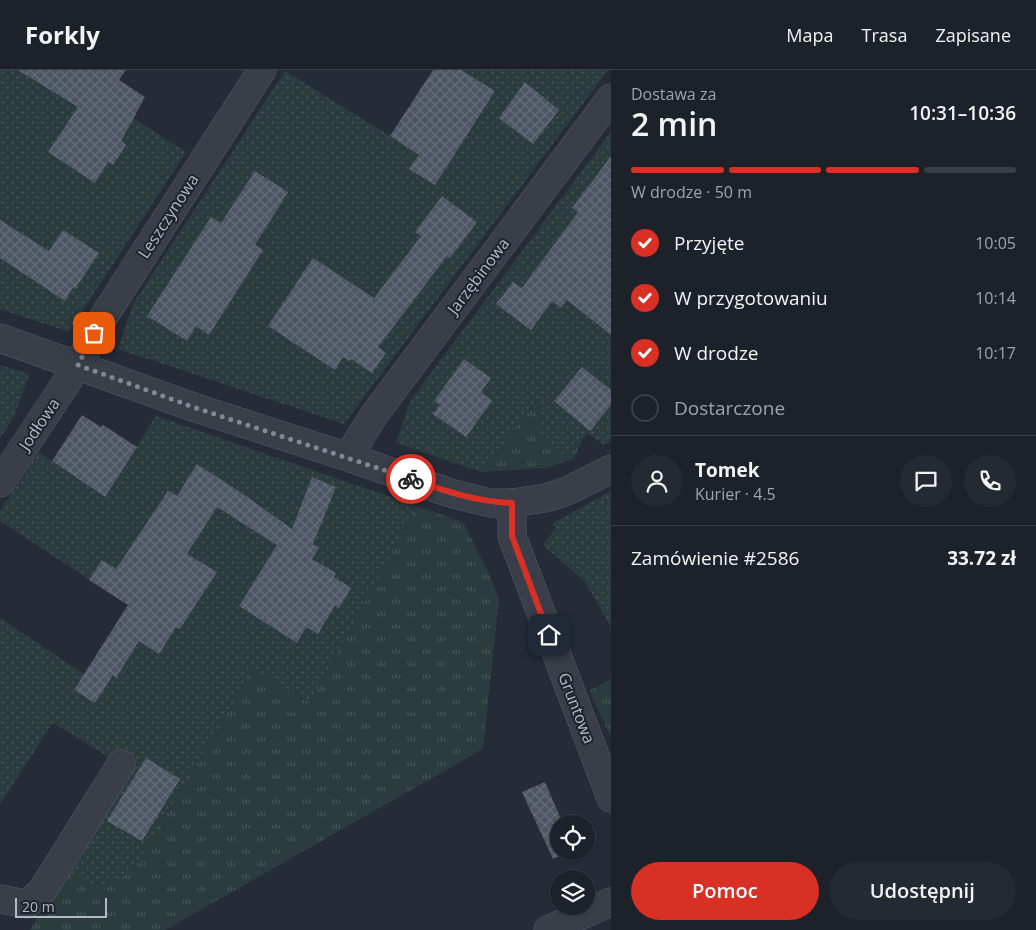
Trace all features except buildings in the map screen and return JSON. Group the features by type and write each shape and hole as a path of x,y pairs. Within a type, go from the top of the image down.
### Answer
{"street":[{"name":"Leszczynowa","path":"78,365 101,321 262,70"},
{"name":"Jarzębinowa","path":"351,458 356,444 374,415 611,98"},
{"path":"0,338 196,408 351,458 450,493 491,503 512,503 546,498 568,491 611,469"},
{"name":"Jodłowa","path":"0,483 78,365"},
{"name":"Gruntowa","path":"512,503 512,536 611,798"},
{"path":"0,898 27,904 42,891 121,764"},
{"path":"548,930 611,902"}],"green space":[{"path":"0,70 59,70 186,152 69,332 0,309"},
{"path":"433,70 608,70 344,424 118,349 133,304 285,71 419,154"},
{"path":"611,132 611,441 604,445 588,433 565,459 537,435 540,396 481,472 396,443 410,401"},
{"path":"0,365 29,374 14,417 0,438"},
{"path":"541,395 565,459 584,438 573,459 545,468 481,472"},
{"path":"156,416 417,506 310,703 254,668 132,872 100,888 67,871 128,769 53,723 0,804 0,618 84,674 128,605 0,521 0,511 38,452 105,497"},
{"path":"611,491 611,627 585,582 543,545 556,528 552,524"},
{"path":"417,506 463,522 489,574 499,599 483,749 165,930 30,930 67,871 132,872 254,668 310,703"},
{"path":"611,679 611,737 589,691"}],"way so far":[{"path":"94,333 78,365 196,408 411,479"}],"route":[{"path":"411,479 450,493 474,499 491,503 512,503 512,536 549,635"}]}
